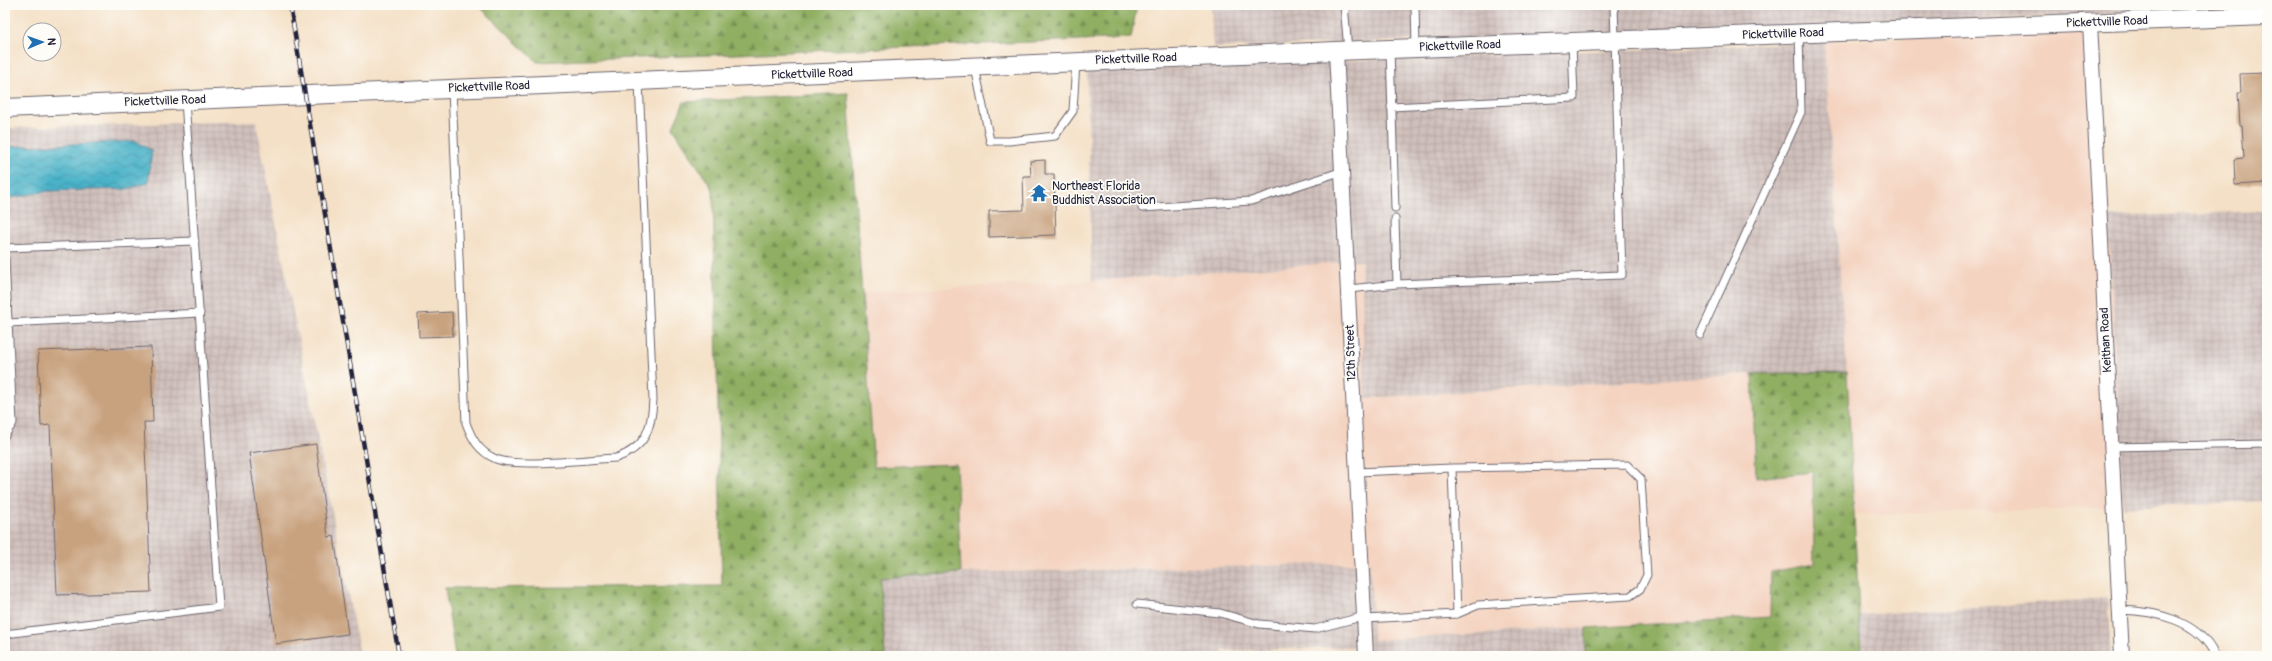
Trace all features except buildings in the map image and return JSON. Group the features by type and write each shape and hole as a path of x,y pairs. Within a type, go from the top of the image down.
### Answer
{"street":[{"name":"Pickettville Road","path":"5,108 1390,49 2090,23 2194,12 2267,16"},
{"name":"Keithan Road","path":"2090,23 2122,656"},
{"name":"12th Street","path":"1342,51 1343,170 1366,656"}],"lane":[{"path":"1342,51 1344,5"},
{"path":"1414,5 1416,48"},
{"path":"1348,289 1397,284 1622,275 1614,5"},
{"path":"1700,334 1801,112 1799,34"},
{"path":"1392,107 1574,98 1572,42"},
{"path":"1390,49 1395,208"},
{"path":"975,66 990,140 1009,141 1055,136 1073,111 1076,62"},
{"path":"452,89 466,423 472,439 482,451 497,460 528,462 616,458 630,453 641,444 649,428 653,415 639,81"},
{"path":"5,634 219,607 185,100"},
{"path":"1142,208 1251,201 1343,170"},
{"path":"1395,219 1397,284"},
{"path":"5,248 195,241"},
{"path":"5,259 13,423 5,435"},
{"path":"8,323 200,313"},
{"path":"2112,447 2267,444"},
{"path":"1137,604 1220,613 1259,624 1315,629 1365,618 1457,614 1478,605 1630,596 1640,589 1647,575 1641,479 1627,465 1452,468 1357,472"},
{"path":"1452,468 1457,614"},
{"path":"2120,610 2147,611 2183,624 2206,640 2215,656"}],"shaded area":[{"path":"1211,5 2267,5 2267,8 1213,48"},
{"path":"2098,30 2123,507 1854,515 1847,372 1824,42"},
{"path":"1824,42 1847,372 1752,374 1365,398 1361,261 1092,281 1087,71"},
{"path":"256,121 360,656 5,656 5,128"},
{"path":"2267,211 2267,501 2123,507 2108,217"},
{"path":"1361,261 1366,398 1752,374 1756,478 1813,472 1814,564 1770,617 1373,640 1369,563 961,573 956,464 874,467 861,292 1092,281"},
{"path":"1370,563 1373,640 1586,628 1585,656 1360,656 1359,647 1223,651 1223,656 885,656 879,578 961,573"},
{"path":"2107,598 2111,656 1861,656 1859,615"}],"green space":[{"path":"478,5 1137,5 1131,38 537,62"},
{"path":"848,93 874,467 956,464 961,573 880,578 885,656 455,656 445,588 722,586 713,190 673,128 684,102"},
{"path":"1847,372 1861,656 1585,656 1586,628 1770,617 1771,572 1814,564 1813,472 1756,478 1752,374"}],"water":[{"path":"136,141 152,151 148,183 126,189 47,191 5,199 5,147"}],"railway":[{"path":"290,5 399,656"}],"place":[{"name":"Northeast Florida Buddhist Association","path":"1039,193"}]}
